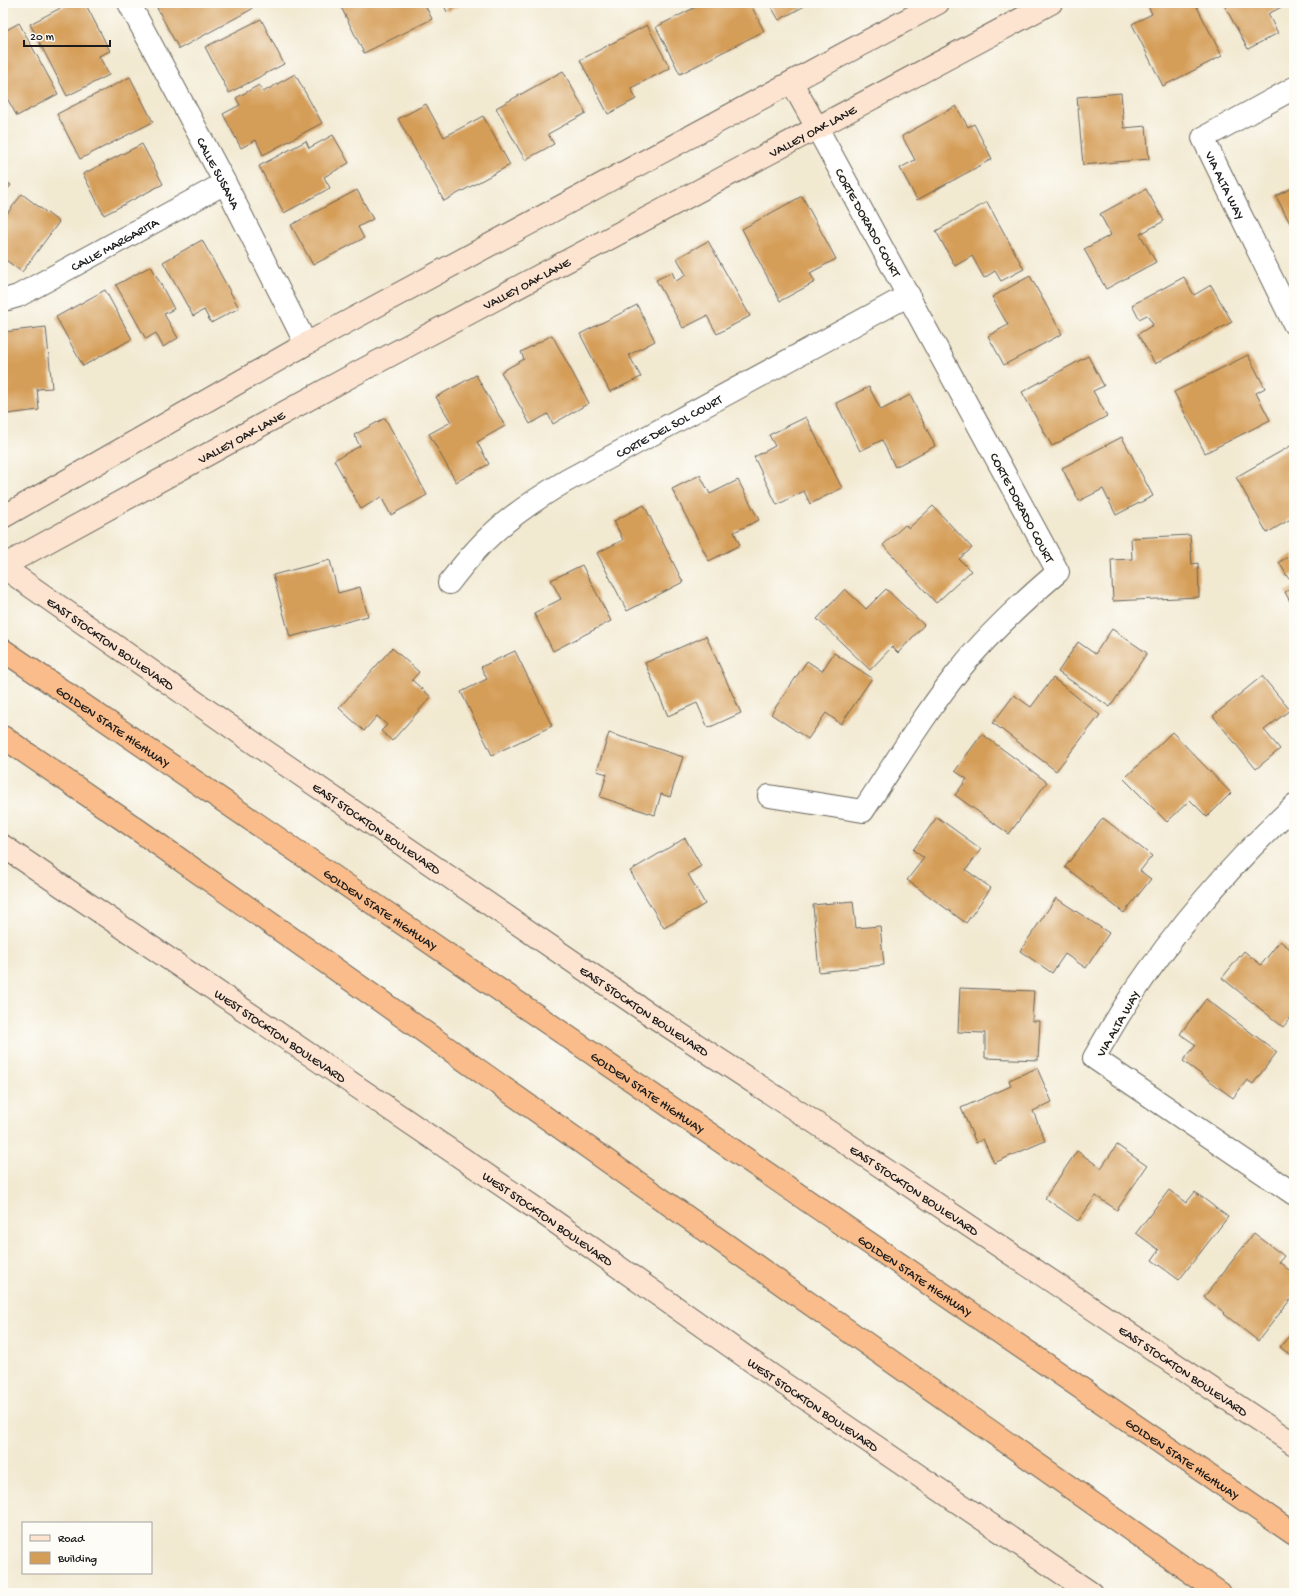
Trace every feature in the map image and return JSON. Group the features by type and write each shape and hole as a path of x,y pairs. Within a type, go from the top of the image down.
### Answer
{"highway":[{"name":"GOLDEN STATE HIGHWAY","path":"3,650 1294,1534"},
{"path":"3,737 131,825 1220,1593"}],"street":[{"name":"CALLE SUSANA","path":"129,3 225,184 306,344"},
{"path":"3,516 306,344 938,3"},
{"name":"VALLEY OAK LANE","path":"3,566 353,374 1051,3"},
{"path":"792,83 817,128"},
{"name":"VIA ALTA WAY","path":"1294,88 1203,138 1294,324"},
{"name":"CORTE DORADO COURT","path":"769,796 863,811 924,719 961,668 983,643 1027,599 1058,572 817,128"},
{"name":"CALLE MARGARITA","path":"3,298 8,299 18,296 225,184"},
{"name":"CORTE DEL SOL COURT","path":"449,583 470,556 492,534 515,514 540,496 909,295"},
{"name":"EAST STOCKTON BOULEVARD","path":"3,566 317,786 636,1004 1294,1444"},
{"name":"VIA ALTA WAY","path":"1294,806 1261,836 1214,887 1170,941 1131,997 1094,1058 1294,1194"},
{"name":"WEST STOCKTON BOULEVARD","path":"3,846 541,1212 774,1377 1091,1593"}],"building":[{"path":"70,3 85,3 110,51 99,56 109,75 67,96 30,24"},
{"path":"166,3 249,3 252,9 179,49 157,8"},
{"path":"339,3 424,3 432,19 364,53"},
{"path":"443,3 464,3 447,12"},
{"path":"704,3 750,3 764,31 680,74 656,27"},
{"path":"769,3 810,3 779,20"},
{"path":"1154,3 1195,3 1222,56 1163,86 1132,24 1152,14 1148,6"},
{"path":"1223,3 1289,3 1268,14 1278,33 1248,49"},
{"path":"261,19 284,64 229,93 205,47"},
{"path":"19,23 58,94 17,116 3,91 3,32"},
{"path":"647,25 670,68 631,88 636,99 608,114 580,60"},
{"path":"563,71 586,113 548,134 554,144 525,160 496,108"},
{"path":"295,74 322,123 263,155 256,140 241,148 223,114 240,105 236,98 259,85 263,92"},
{"path":"130,77 153,122 80,159 57,114"},
{"path":"1121,93 1124,128 1146,126 1149,159 1083,165 1077,97"},
{"path":"426,104 444,137 483,116 510,165 444,201 398,119"},
{"path":"956,106 968,127 974,124 992,159 917,200 900,168 915,160 902,136"},
{"path":"333,135 349,163 324,177 330,188 284,213 259,166 306,141 309,148"},
{"path":"142,144 163,184 104,215 83,174"},
{"path":"3,179 11,185 3,195"},
{"path":"1294,187 1294,231 1276,196"},
{"path":"1146,189 1164,221 1140,234 1156,262 1106,289 1084,249 1111,235 1100,214"},
{"path":"357,190 373,219 358,227 364,238 313,265 291,225"},
{"path":"22,194 59,222 22,272 3,258 3,219"},
{"path":"802,196 836,259 810,273 815,282 780,301 742,229"},
{"path":"987,202 1024,269 1001,281 995,271 984,278 972,256 955,266 936,231"},
{"path":"202,240 239,308 211,323 204,310 193,316 163,262"},
{"path":"708,241 750,316 717,334 707,316 683,328 656,280 672,272 676,281 686,275 677,258"},
{"path":"151,266 174,309 164,314 178,338 163,347 156,333 146,339 116,285"},
{"path":"1030,276 1062,334 1004,365 988,336 1008,325 992,297"},
{"path":"1184,277 1194,295 1211,285 1232,322 1155,364 1138,334 1153,325 1147,315 1139,319 1132,305"},
{"path":"105,290 132,339 83,366 56,317"},
{"path":"637,305 655,341 629,355 641,377 610,392 580,334"},
{"path":"46,327 52,388 37,389 39,410 7,414 3,386 3,332"},
{"path":"552,335 589,403 553,424 548,414 530,424 501,372 524,359 521,352"},
{"path":"1248,355 1265,388 1256,393 1270,420 1205,453 1174,392"},
{"path":"1088,356 1104,386 1093,391 1107,416 1052,446 1022,392"},
{"path":"476,375 505,426 477,442 489,464 456,482 429,434 451,422 436,397"},
{"path":"869,387 881,410 910,395 935,446 895,467 882,440 860,451 836,403"},
{"path":"806,417 842,488 810,504 804,491 777,505 754,457 775,446 769,435"},
{"path":"385,418 427,495 391,515 381,497 361,509 334,460 360,446 354,435"},
{"path":"1122,437 1153,496 1116,515 1103,489 1079,501 1062,468"},
{"path":"1294,444 1294,480 1290,482 1294,489 1294,517 1267,533 1236,477"},
{"path":"700,475 710,494 738,480 759,520 734,532 740,545 709,561 672,489"},
{"path":"644,505 683,582 627,611 597,553 623,540 614,521"},
{"path":"933,506 972,548 959,559 971,571 936,603 883,545 905,525 909,528"},
{"path":"1190,535 1192,564 1198,563 1199,597 1113,601 1111,560 1132,559 1131,538"},
{"path":"1294,554 1294,574 1288,578 1279,562"},
{"path":"330,560 338,593 360,587 368,616 290,637 273,575"},
{"path":"582,565 611,621 553,651 534,613 561,599 551,580"},
{"path":"1294,587 1294,609 1285,592"},
{"path":"845,589 866,609 886,589 924,625 898,653 892,647 870,670 817,619"},
{"path":"1112,629 1147,653 1110,707 1058,672 1078,642 1095,654"},
{"path":"706,636 741,713 708,728 697,703 668,716 645,663"},
{"path":"392,648 419,672 412,680 431,697 392,741 381,731 387,725 377,716 364,731 339,708"},
{"path":"515,651 552,726 492,755 461,692 487,679 481,667"},
{"path":"834,653 872,678 841,724 826,713 808,739 771,714 807,661 822,671"},
{"path":"1262,676 1290,710 1264,730 1280,749 1256,769 1213,716"},
{"path":"1053,678 1100,715 1056,771 993,723 1014,695 1031,707"},
{"path":"1172,732 1231,793 1207,817 1190,800 1167,822 1124,779"},
{"path":"609,733 683,757 670,797 661,794 655,815 600,797 607,774 597,771"},
{"path":"982,734 1047,782 1009,834 955,795 967,779 955,771"},
{"path":"937,817 981,849 966,870 991,888 966,923 907,880 924,858 913,850"},
{"path":"1103,818 1152,856 1140,871 1151,879 1124,913 1065,867"},
{"path":"685,838 701,866 688,874 705,904 664,928 630,871"},
{"path":"1056,898 1109,933 1086,968 1065,954 1052,973 1020,951"},
{"path":"853,901 856,928 880,926 884,965 819,972 813,905"},
{"path":"1280,941 1294,952 1294,995 1292,997 1294,999 1294,1014 1283,1027 1222,978 1244,951 1261,965"},
{"path":"960,988 1034,991 1032,1021 1040,1021 1038,1060 985,1058 985,1033 958,1032"},
{"path":"1206,999 1277,1052 1253,1084 1247,1080 1233,1098 1183,1061 1196,1045 1180,1034"},
{"path":"1037,1068 1052,1102 1033,1111 1045,1141 994,1163 983,1139 976,1143 961,1108 1011,1086 1009,1080"},
{"path":"1117,1145 1147,1166 1117,1210 1096,1196 1078,1221 1045,1198 1077,1151 1101,1168"},
{"path":"1169,1190 1186,1203 1195,1192 1228,1217 1179,1280 1152,1260 1159,1250 1136,1233"},
{"path":"1254,1233 1284,1256 1279,1262 1294,1274 1294,1295 1258,1341 1204,1297"},
{"path":"1294,1330 1294,1358 1280,1347"}]}
